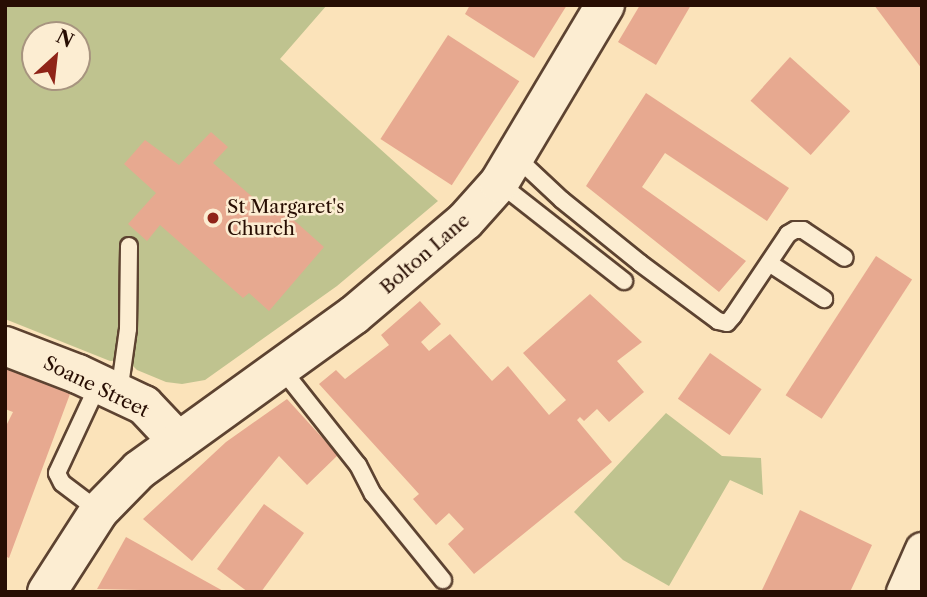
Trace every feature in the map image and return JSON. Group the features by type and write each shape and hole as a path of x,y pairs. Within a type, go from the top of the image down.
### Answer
{"main road":[{"name":"Bolton Lane","path":"53,590 99,511 139,470 281,368 418,264 464,222 507,169 605,5"},
{"name":"Soane Street","path":"5,346 144,405 178,441"}],"street":[{"path":"903,592 922,549"}],"lane":[{"path":"507,169 562,200 718,321 727,323 733,316 788,234 794,230 803,230 845,258"},
{"path":"507,169 624,281"},
{"path":"99,511 62,483 57,473 109,388 128,329 129,246"},
{"path":"769,262 824,299"},
{"path":"281,368 358,465 373,494 443,580"}],"green space":[{"path":"5,5 327,5 280,59 438,201 337,286 205,380 182,384 166,382 137,370 127,360 110,361 5,319"},
{"path":"666,413 722,456 761,458 763,495 730,480 669,586 623,560 574,512"}],"building":[{"path":"470,5 567,5 534,58 465,14"},
{"path":"640,5 691,5 656,65 618,42"},
{"path":"874,5 922,5 922,69"},
{"path":"448,35 519,81 452,185 380,139"},
{"path":"790,57 850,111 811,155 751,101"},
{"path":"646,93 789,188 767,221 665,153 642,187 746,261 719,292 586,186"},
{"name":"St Margaret's Church","path":"211,132 228,147 213,163 270,212 278,206 324,247 269,311 249,293 243,298 160,225 147,241 128,224 156,193 124,164 145,140 179,165"},
{"path":"876,256 912,279 822,419 786,395"},
{"path":"590,294 642,342 617,361 644,392 609,422 597,409 584,421 580,417 577,420 612,462 474,574 448,544 464,529 449,513 436,525 413,499 419,494 319,384 336,370 345,379 389,345 381,335 420,301 441,324 421,342 429,351 450,334 492,381 508,366 549,415 566,400 523,353"},
{"path":"710,353 762,389 729,435 678,399"},
{"path":"5,366 70,394 9,558 5,556 5,428 13,412 5,409"},
{"path":"287,399 338,455 307,485 279,456 192,561 143,519 226,442"},
{"path":"264,504 304,533 261,592 248,592 217,569"},
{"path":"800,510 872,545 850,592 761,592"},
{"path":"126,537 225,592 97,589"}],"place":[{"name":"St Margaret's Church","path":"213,218"}]}
